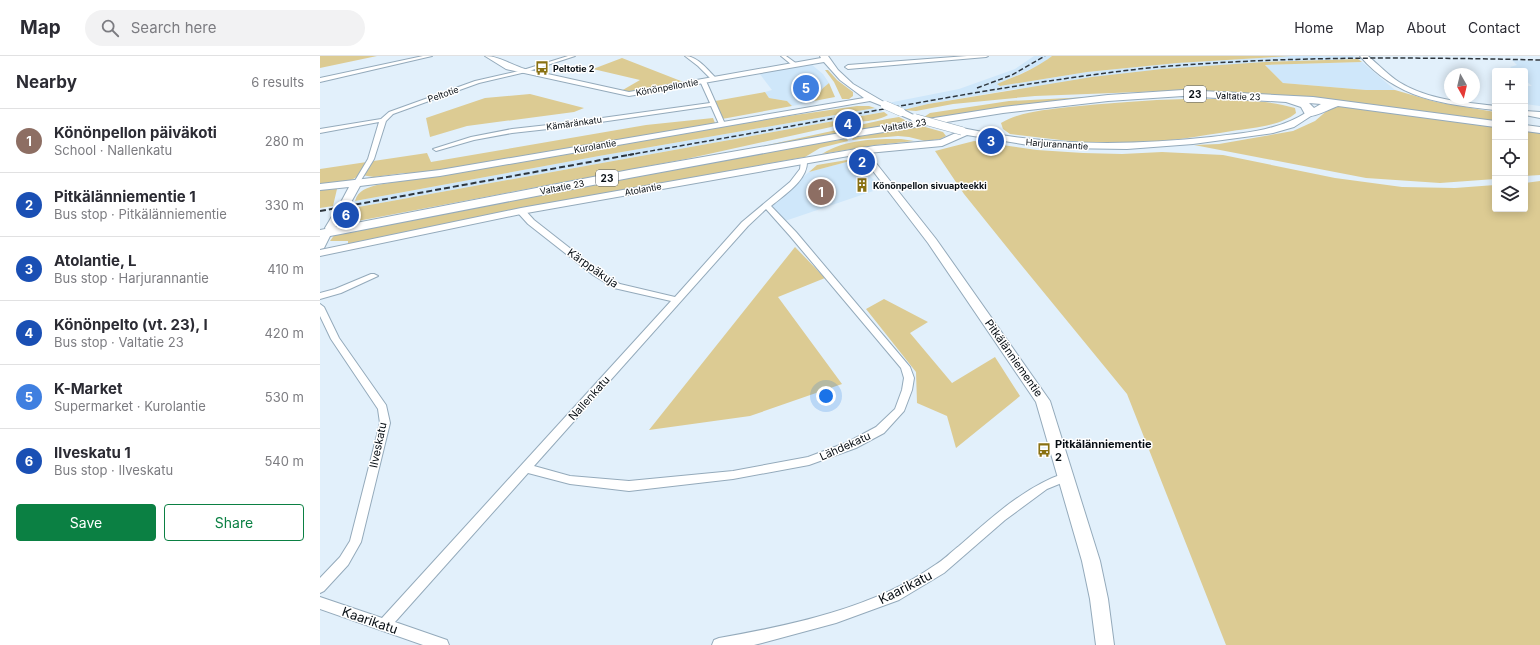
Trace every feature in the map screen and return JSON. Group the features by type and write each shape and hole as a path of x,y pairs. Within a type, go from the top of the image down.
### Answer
{"highway":[{"path":"982,103 1034,98 1136,94 1183,94"},
{"name":"Valtatie 23","path":"325,233 629,174 846,135 1003,110 1108,98 1183,94 1272,97 1348,103 1492,124"},
{"path":"1272,97 1298,102 1309,109 1310,114 1323,107 1348,103"},
{"path":"629,174 926,111"},
{"path":"1528,128 1540,130"}],"street":[{"path":"320,80 430,56"},
{"name":"Könönpellontie","path":"489,56 509,67 629,94 825,57"},
{"name":"Peltotie","path":"383,120 391,113 477,82 524,71 573,56"},
{"path":"687,56 700,65 714,79"},
{"path":"783,56 794,64"},
{"path":"848,67 986,56"},
{"path":"1364,56 1396,84 1415,92 1448,101 1492,108"},
{"name":"Harjurannantie","path":"825,57 837,74 870,99 907,115 964,131 1009,140 1081,147 1139,147 1215,139 1262,132 1292,124 1310,114"},
{"path":"703,81 722,124"},
{"name":"Kurolantie","path":"320,187 440,173 870,99"},
{"name":"Kämäränkatu","path":"436,149 473,138 512,131 566,125 713,104"},
{"path":"1528,113 1540,115"},
{"path":"320,131 383,120 371,159 343,207 325,233 320,246"},
{"name":"Atolantie","path":"320,253 521,211 792,163 862,151 942,143 964,131"},
{"name":"Pitkälänniementie","path":"862,151 932,241 1043,401 1091,561 1099,599 1105,645"},
{"name":"Nallenkatu","path":"384,625 745,224 766,205 785,191 803,171 804,161"},
{"path":"792,163 793,168 799,175"},
{"name":"Lähdekatu","path":"526,468 570,480 629,486 733,476 809,461 847,447 880,430 899,411 907,390 909,378 905,367 793,234 766,205"},
{"name":"Kärppäkuja","path":"521,211 531,222 596,273 617,286 677,300"},
{"path":"320,296 338,291 374,276"},
{"name":"Ilveskatu","path":"320,307 335,340 383,408 385,423 355,542 344,561 320,587"},
{"name":"Kaarikatu","path":"719,645 762,637 829,619 895,596 940,569 1001,517 1043,486 1065,477"},
{"name":"Kaarikatu","path":"320,603 442,645"}],"shaded area":[{"path":"320,56 377,56 320,68"},
{"path":"1034,56 1052,56 1042,64 998,84 1000,86 1087,72 1177,63 1291,56 1354,56 1358,59 1265,62 1015,89 928,104 903,110 888,103 959,89 1015,69"},
{"path":"1052,56 1291,56 1177,63 1087,72 1000,86 997,84 1019,75 1046,61"},
{"path":"622,58 686,83 630,93 621,91 640,80 593,69"},
{"path":"1358,59 1362,62 1265,65 1283,83 1366,90 1395,90 1444,104 1492,111 1492,122 1323,98 1192,90 1035,96 953,104 916,111 903,110 928,104 1092,77 1162,69 1265,62"},
{"path":"1512,60 1540,61 1540,106 1528,104 1528,86 1532,86 1528,83 1528,68 1510,67 1517,65"},
{"path":"1362,62 1395,90 1366,90 1283,83 1265,65"},
{"path":"811,64 823,74 829,83 823,88 814,102 792,106 787,101 769,98 765,92 772,90 759,73"},
{"path":"825,70 828,70 837,80 853,92 853,96 849,99 842,99 834,82"},
{"path":"829,83 835,97 814,101 823,88"},
{"path":"765,92 769,98 787,101 792,106 722,119 715,101"},
{"path":"530,94 584,108 574,112 467,126 430,137 426,118 485,98"},
{"path":"1106,96 1038,103 930,119 924,117 930,113 1009,101"},
{"path":"1186,99 1268,102 1295,108 1296,113 1274,124 1172,140 1135,143 1057,140 1010,134 1003,129 1001,123 1026,113 1052,109 1128,102"},
{"path":"1343,105 1492,127 1492,179 1440,183 1366,178 1194,145 1219,144 1293,131 1315,121 1330,108 1327,107"},
{"path":"857,106 869,106 875,108 599,156 355,201 358,194 366,188 377,185 782,117"},
{"path":"875,108 884,112 353,208 355,201 599,156"},
{"path":"884,112 888,115 875,120 845,123 686,159 347,223 353,208"},
{"path":"899,117 909,122 731,153 887,119"},
{"path":"713,118 715,123 440,173 404,173 374,177 361,175 345,183 320,185 320,169 427,153 431,162 646,125"},
{"path":"918,125 943,132 946,136 940,139 925,141 898,136 852,140 853,138"},
{"path":"1528,131 1540,133 1540,175 1528,176"},
{"path":"847,139 848,141 820,148 805,157 589,196 348,244 348,241 330,241 335,234 804,145"},
{"path":"901,139 914,141 876,145 822,154 841,145 860,141"},
{"path":"974,141 1037,150 1083,153 1122,154 1162,152 1223,155 1335,178 1402,187 1455,188 1492,185 1492,212 1528,212 1528,183 1540,181 1540,645 1226,645 1127,394 964,194 935,151"},
{"path":"854,160 882,188 785,221 771,205 809,172"},
{"path":"854,160 809,172 817,165"},
{"path":"337,189 333,206 320,208 320,190"},
{"path":"795,247 825,278 778,297 842,384 750,416 649,430"},
{"path":"884,299 928,322 910,333 952,383 995,357 1020,396 956,448 947,416 917,403 916,372 866,309"}],"railway":[{"path":"977,88 1012,75 1045,56"},
{"path":"628,155 999,89 1073,77 1148,68 1295,59 1442,58 1540,60"},
{"path":"320,211 634,154"}],"place":[{"name":"Peltotie 2","path":"542,68"},
{"name":"K-Market","path":"806,88"},
{"name":"Könönpelto (vt. 23), I","path":"848,124"},
{"name":"Atolantie, L","path":"991,141"},
{"name":"Pitkälänniementie 1","path":"862,162"},
{"name":"Könönpellon sivuapteekki","path":"862,185"},
{"name":"Könönpellon päiväkoti","path":"821,192"},
{"name":"Ilveskatu 1","path":"346,215"},
{"name":"Pitkälänniementie 2","path":"1044,450"}]}
